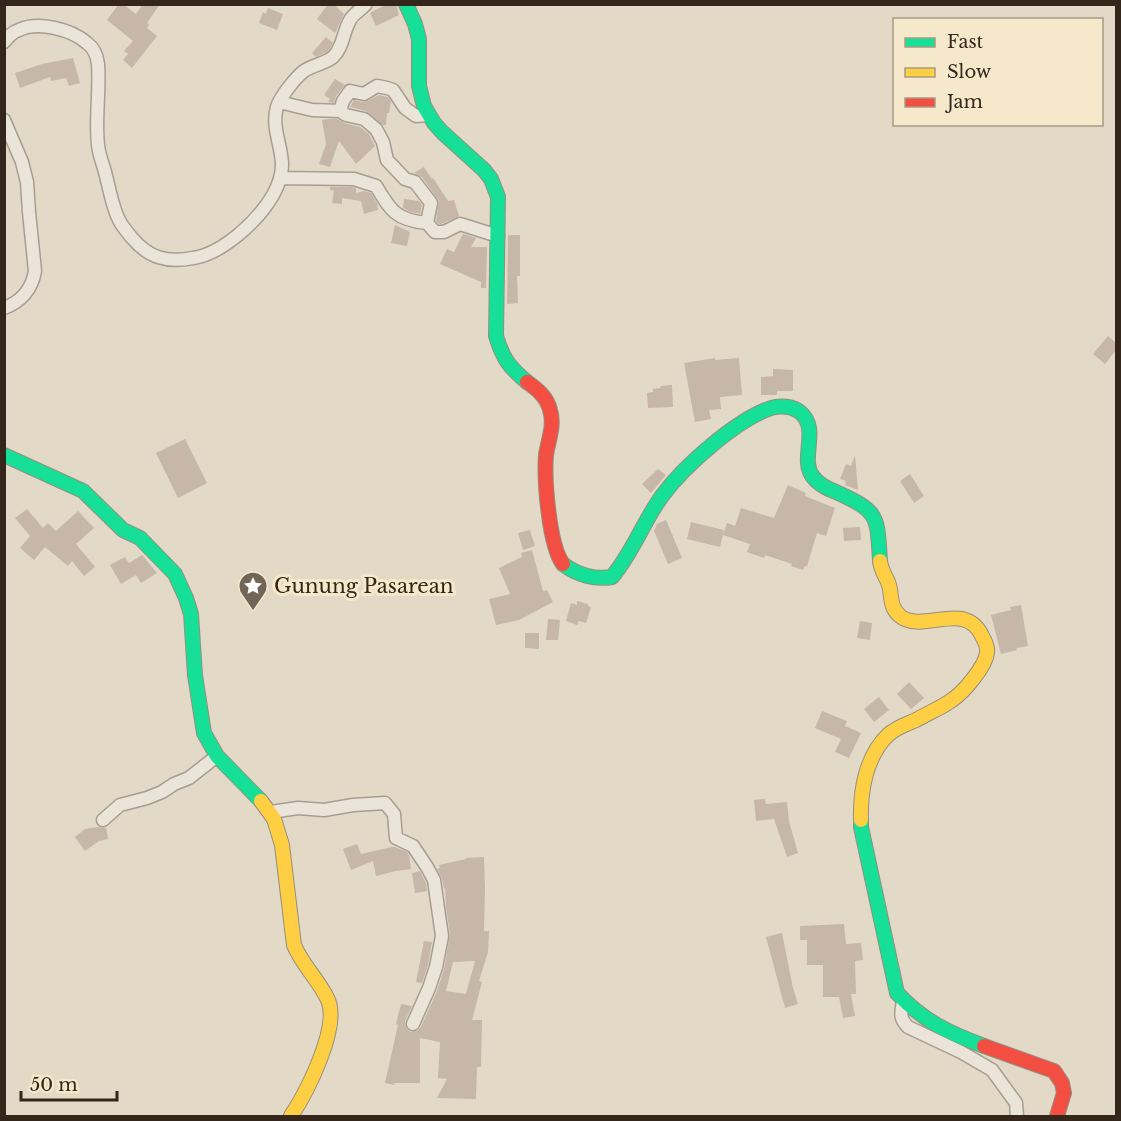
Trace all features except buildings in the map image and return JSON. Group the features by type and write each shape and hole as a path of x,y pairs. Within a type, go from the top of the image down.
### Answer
{"street":[{"path":"6,37 20,29 50,27 81,38 92,47 98,64 98,146 119,222 148,253 164,259 184,260 219,250 236,237 267,204 280,177 282,165 275,121 279,102 304,71 334,56 339,50 350,19 366,4"},
{"path":"406,4 419,39 419,87 424,106 442,132 484,170 491,179 498,197 496,336 509,366 543,396 550,406 552,416 546,471 549,510 558,555 562,562 573,571 597,579 612,577 628,558 663,496 691,465 751,417 771,408 789,407 801,412 808,422 808,463 814,478 821,485 868,508 875,517 880,532 880,568 888,584 891,604 897,614 909,621 961,618 971,621 978,628 987,654 984,662 962,692 952,700 890,733 875,752 867,773 860,813 861,828 897,993 924,1018 950,1032 1054,1071 1063,1084 1064,1096 1057,1116"},
{"path":"340,111 343,101 350,92 364,94 377,86 393,90 405,108 416,116 429,115"},
{"path":"279,102 312,110 340,111 346,115 364,119 376,129 387,160 405,179 415,182 431,203 427,223"},
{"path":"4,120 22,162 27,182 35,271 34,280 27,293 12,306 4,308"},
{"path":"280,177 354,179 376,186 390,209 415,222 427,223 435,232 444,232 460,224 498,236"},
{"path":"4,455 83,491 123,530 140,538 174,574 186,598 191,614 195,675 204,733 217,756 271,812 282,845 294,945 325,995 331,1011 329,1030 323,1047 291,1116"},
{"path":"103,820 120,806 162,792 189,778 217,756"},
{"path":"271,812 298,808 324,810 353,805 385,804 394,814 396,838 413,846 434,880 442,936 436,968 413,1024"},
{"path":"903,1001 902,1021 908,1027 961,1052 992,1070 1016,1103 1017,1116"}],"traffic: fast":[{"path":"406,4 419,39 419,86 424,106 442,132 484,170 491,179 498,197 496,336 507,362 527,382"},
{"path":"563,564 586,576 612,577 655,506 683,471 712,445 742,423 771,408 782,406 798,411 806,420 809,428 808,462 813,477 824,486 861,505 873,517 878,534 880,561"},
{"path":"4,455 83,491 123,530 140,538 175,574 191,614 195,675 204,733 217,756 261,801"},
{"path":"861,820 897,993 927,1019 984,1046"}],"traffic: slow":[{"path":"861,820 863,786 870,763 880,743 894,730 939,708 957,696 978,672 987,651 987,646 978,630 965,620 955,618 921,622 906,620 900,616 892,604 888,582 880,561"},
{"path":"261,801 274,819 282,845 294,945 328,1000 331,1012 330,1026 320,1059 291,1116"}],"traffic: jam":[{"path":"527,382 544,397 549,405 551,427 546,455 547,495 554,543 563,564"},
{"path":"984,1046 1054,1071 1062,1083 1064,1093 1057,1116"}],"place":[{"name":"Gunung Pasarean","path":"253,612"}]}
